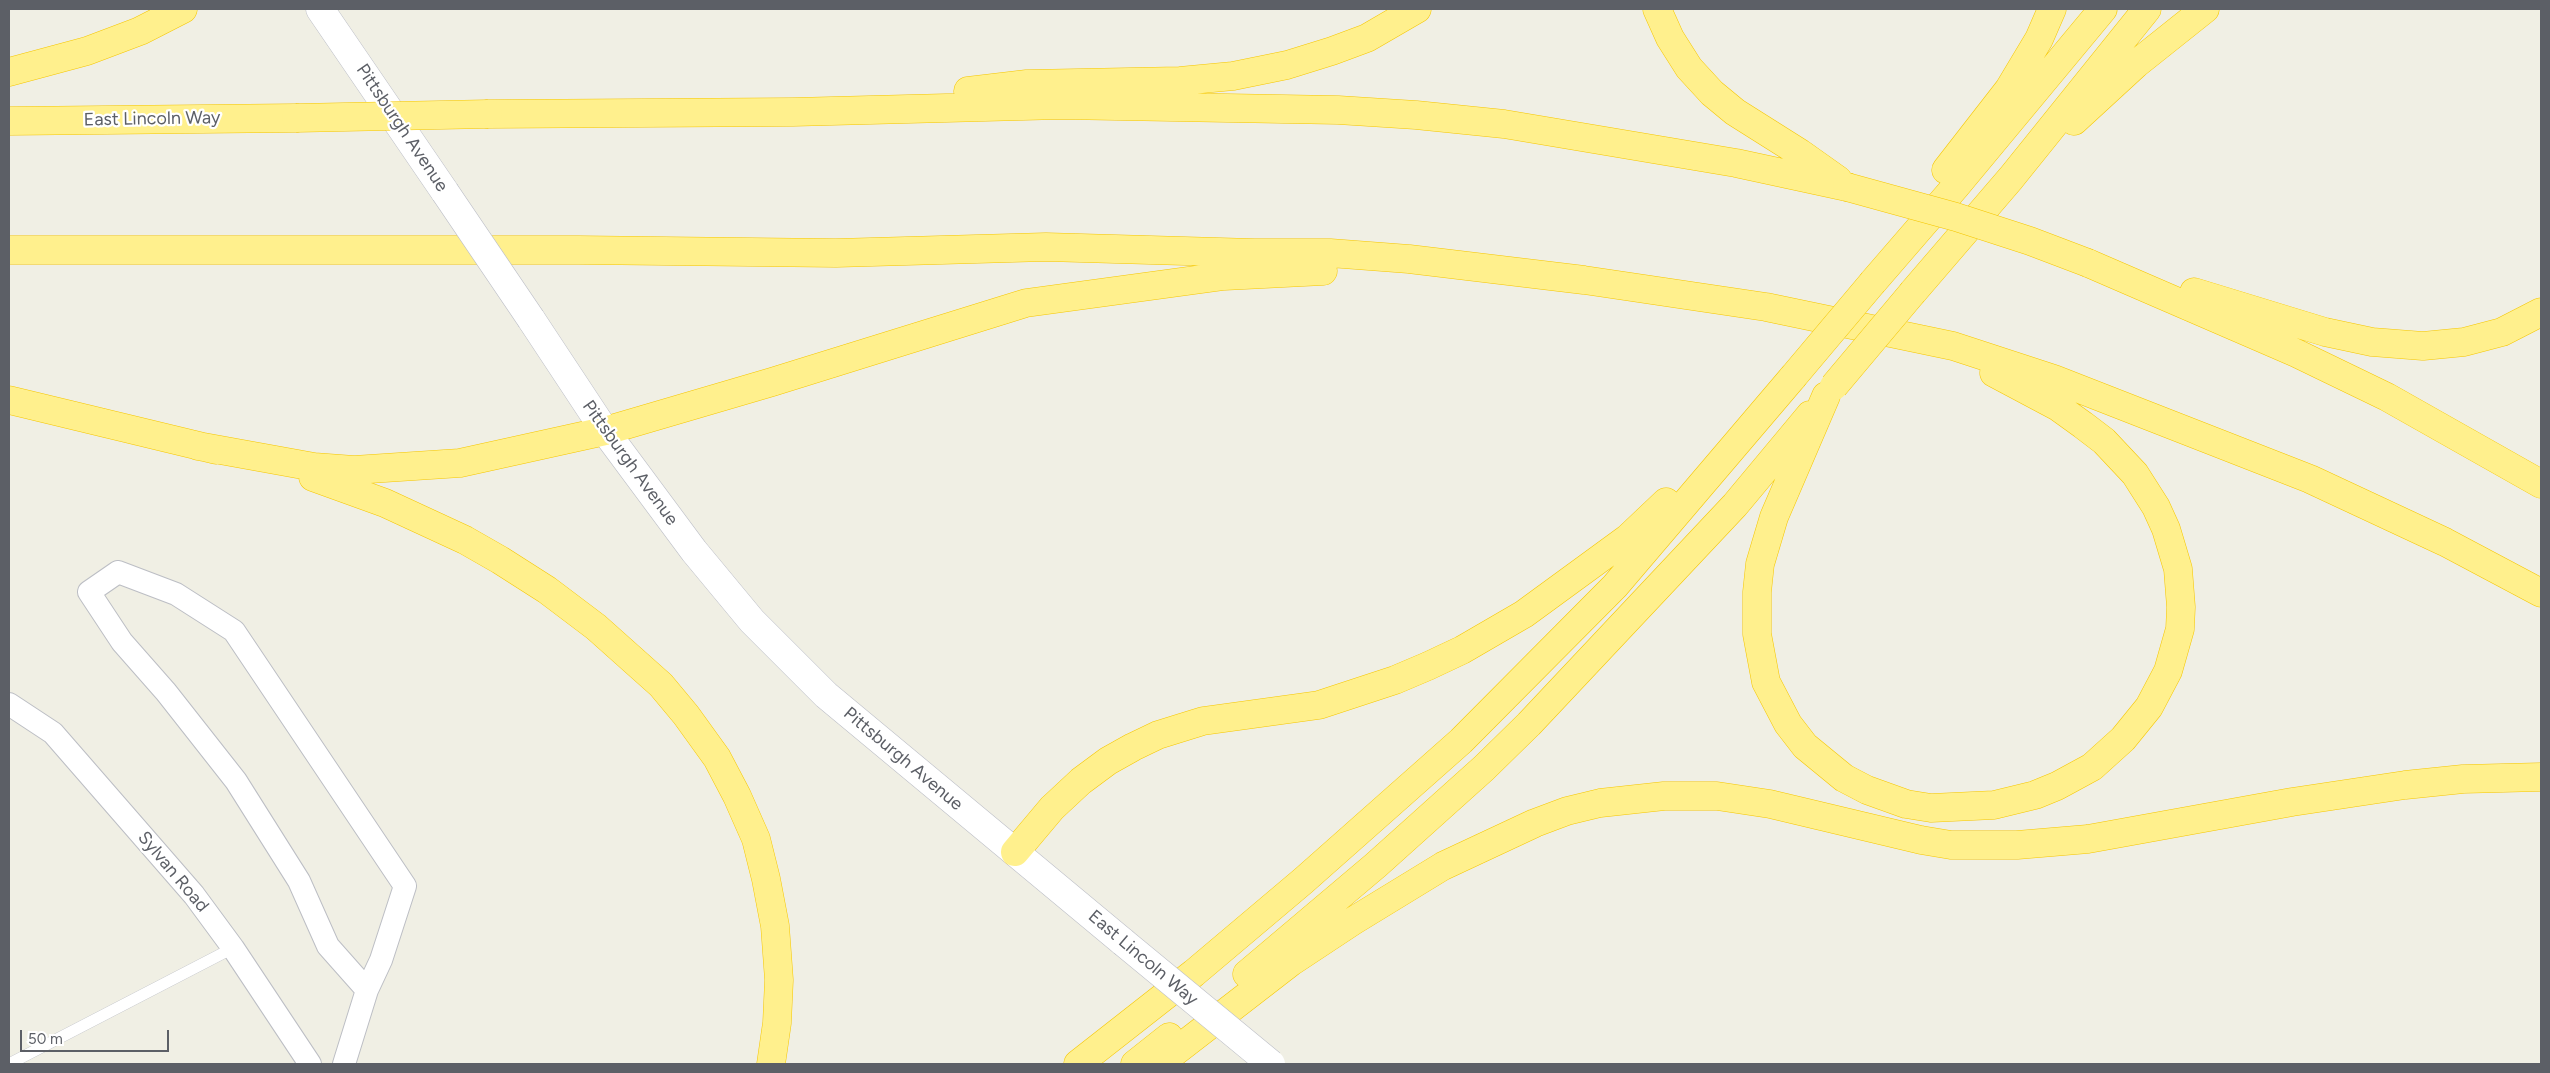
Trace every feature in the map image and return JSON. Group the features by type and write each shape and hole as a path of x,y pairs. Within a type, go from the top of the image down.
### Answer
{"highway":[{"path":"9,72 87,51 140,31 183,9"},
{"path":"793,112 1026,84 1180,81 1233,76 1287,65 1332,51 1367,38 1417,9"},
{"path":"1657,9 1670,38 1689,68 1712,93 1735,112 1800,153 1847,187"},
{"path":"1873,282 1947,169 2009,89 2039,39 2052,9"},
{"path":"1078,1064 1194,973 1303,881 1461,740 1615,586 1963,178 2103,9"},
{"path":"1135,1064 1220,997 1325,909 1484,768 1529,724 1735,505 1913,292 2012,178 2147,9"},
{"path":"2012,178 2136,64 2206,9"},
{"path":"793,112 1061,105 1338,110 1416,115 1504,124 1736,163 1847,187 1956,217 2088,263 2296,353 2387,397 2541,484"},
{"name":"East Lincoln Way","path":"9,121 488,114 793,112"},
{"path":"9,250 578,250 836,253 1046,247 1254,253 1330,252 1486,268 1766,307 1953,346 2054,379 2310,479 2445,542 2541,593"},
{"path":"2088,263 2162,280 2267,316 2372,342 2423,346 2464,342 2502,332 2541,312"},
{"path":"198,446 314,467 354,470 394,469 460,463 605,431 772,382 1026,303 1224,276 1304,271 1486,268"},
{"path":"1830,391 1774,517 1760,564 1756,592 1757,634 1766,682 1774,701 1794,732 1825,764 1844,778 1889,798 1930,808 1973,808 2035,796 2092,767 2124,739 2149,706 2168,671 2180,630 2178,569 2156,507 2135,474 2104,441 2058,407 2005,381 1953,346"},
{"path":"9,400 284,468 339,485 385,503 465,540 547,590 596,627 661,684 686,715 717,758 737,796 756,839 766,879 776,936 779,980 777,1014 770,1064"},
{"path":"1015,852 1052,808 1081,781 1108,761 1158,735 1203,721 1319,706 1395,680 1462,650 1493,632 1556,592 1628,538 1651,517 1713,451 1766,410"},
{"path":"1159,1064 1291,962 1353,921 1443,866 1535,822 1567,811 1600,803 1664,796 1717,796 1770,804 1921,840 1951,845 2017,845 2088,839 2292,802 2405,785 2463,779 2541,777"}],"main road":[{"name":"Pittsburgh Avenue","path":"320,9 605,431 694,551 752,622 826,695 1015,852"},
{"name":"East Lincoln Way","path":"1015,852 1271,1064"}],"street":[{"path":"344,1064 405,886 234,631 176,594 118,572 89,592 122,642 166,692 236,781 299,881 328,946 368,990"},
{"name":"Sylvan Road","path":"9,704 53,733 194,895 234,948 310,1064"}],"lane":[{"path":"9,1064 234,948"}]}
